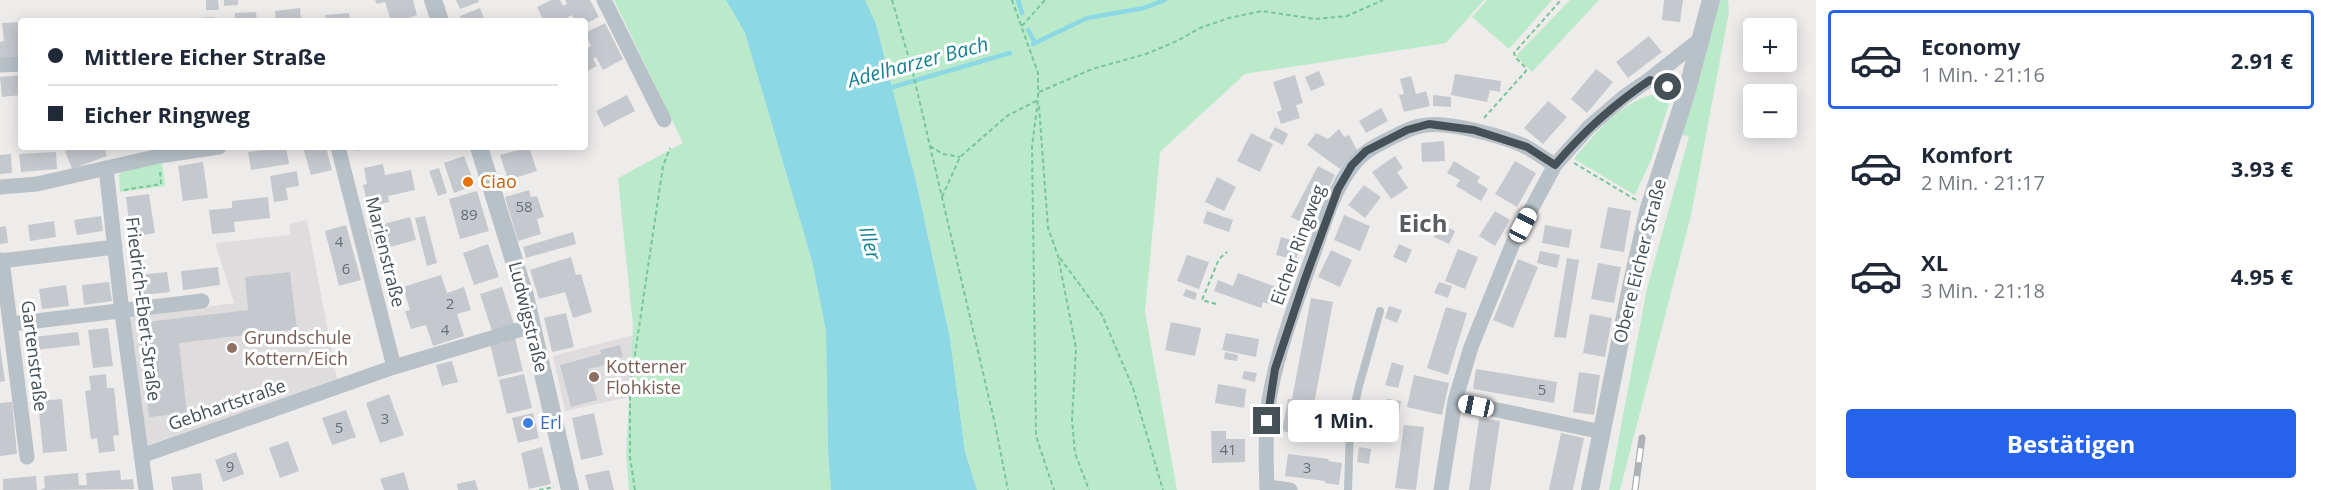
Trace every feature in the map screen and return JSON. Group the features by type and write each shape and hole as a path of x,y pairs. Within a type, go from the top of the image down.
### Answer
{"street":[{"path":"433,0 439,18"},
{"path":"604,0 664,120"},
{"name":"Obere Eicher Straße","path":"1590,490 1649,208 1686,94 1711,0"},
{"path":"1441,490 1455,401 1471,347 1513,243 1559,161 1589,127 1624,97 1650,80 1702,38"},
{"path":"0,65 18,64"},
{"path":"1650,80 1686,94"},
{"name":"Eicher Ringweg","path":"1267,489 1266,435 1268,407 1275,369 1338,189 1352,165 1366,151 1407,130 1429,124 1474,130 1527,147 1559,161"},
{"path":"0,187 37,184 159,156 199,150"},
{"name":"Marienstraße","path":"339,150 394,367"},
{"name":"Ludwigstraße","path":"480,150 525,296 570,490"},
{"name":"Friedrich-Ebert-Straße","path":"106,168 122,313 146,490"},
{"path":"1,260 115,247"},
{"name":"Gartenstraße","path":"1,260 27,457"},
{"path":"11,324 122,313 202,301"},
{"name":"Gebhartstraße","path":"141,456 394,367 532,326"},
{"path":"1455,401 1602,432"},
{"path":"1267,489 1290,490"}],"lane":[{"path":"1348,490 1350,427 1380,311"}],"path":[{"path":"892,0 917,89 995,424 1008,490"},
{"path":"1012,0 1038,73 1039,92 1032,146 1036,436 1054,490"},
{"path":"1022,26 1045,0"},
{"path":"1039,92 1092,69 1146,54 1200,28 1229,18 1262,11 1315,19 1347,16 1383,0"},
{"path":"1474,130 1524,74 1526,68 1514,53 1561,0"},
{"path":"942,198 960,157 1007,116 1038,100"},
{"path":"1038,100 1048,228 1058,256 1076,348 1072,420 1075,453 1089,490"},
{"path":"930,145 944,154 960,157"},
{"path":"635,490 630,457 630,388 663,166 670,148"},
{"path":"109,193 161,184 159,156"},
{"path":"1559,161 1649,208"},
{"path":"1216,304 1202,300 1219,259 1227,252"},
{"path":"1058,256 1102,315 1133,388 1163,490"}],"shaded area":[{"name":"Grundschule Kottern/Eich","path":"307,220 337,379 146,446 129,318 234,303 215,243 290,235 290,224"},
{"name":"Kotterner Flohkiste","path":"633,335 629,397 565,411 553,356"}],"green space":[{"path":"614,0 726,0 745,33 812,261 826,331 831,490 629,490 626,455 633,326 618,178 683,143"},
{"path":"865,0 1484,0 1446,43 1245,74 1160,152 1145,312 1177,490 977,490 965,452 950,338 916,181 876,24"},
{"path":"1487,0 1552,0 1509,49 1472,17"},
{"path":"1570,0 1599,0 1532,72 1516,56"},
{"path":"1720,0 1728,0 1729,12 1691,215 1620,490 1609,490 1647,288 1689,137 1681,134 1693,102"},
{"path":"1659,94 1669,102 1668,107 1651,160 1635,195 1574,159 1611,118 1634,102"},
{"path":"162,163 165,186 120,192 119,175 124,168"}],"water":[{"name":"Iller","path":"726,0 865,0 876,24 916,181 950,338 965,452 977,490 831,490 826,331 812,261 745,33"}],"building":[{"path":"206,0 218,0 219,10 206,10"},
{"path":"224,0 238,0 238,5 224,6"},
{"path":"375,0 413,0 417,15 408,18 390,18 385,2 377,4"},
{"path":"456,0 478,0 479,2 460,9"},
{"path":"551,0 560,0 563,6 567,4 565,0 590,0 599,17 588,22 588,18 574,18 572,15 568,18 542,18 537,7"},
{"path":"1664,0 1683,0 1680,22 1662,20"},
{"path":"300,8 301,18 276,18 275,11"},
{"path":"480,8 484,18 461,18 460,16"},
{"path":"256,12 257,18 235,18 235,13"},
{"path":"349,13 350,18 326,18 325,15"},
{"path":"18,22 18,57 0,58 0,42 4,41 2,23"},
{"path":"605,23 623,59 603,70 596,57 593,59 597,66 588,70 588,48 591,46 588,32"},
{"path":"1649,36 1662,52 1628,78 1616,62"},
{"path":"1596,69 1613,82 1587,113 1571,99"},
{"path":"1319,71 1325,85 1311,91 1305,77"},
{"path":"1455,74 1501,81 1500,92 1490,90 1487,102 1451,95"},
{"path":"18,75 18,95 2,97 0,77"},
{"path":"1295,75 1303,103 1296,105 1300,118 1281,124 1277,112 1282,110 1273,82"},
{"path":"1411,76 1416,94 1426,91 1430,106 1404,112 1399,95 1404,94 1400,79"},
{"path":"627,95 635,111 604,127 596,111"},
{"path":"1433,95 1451,97 1451,107 1433,106"},
{"path":"1548,101 1567,117 1543,144 1524,128"},
{"path":"1381,108 1388,121 1366,133 1359,121"},
{"path":"1275,127 1288,134 1283,145 1269,138"},
{"path":"1339,129 1344,137 1349,135 1357,150 1340,169 1307,145 1316,133 1328,139"},
{"path":"1251,133 1273,144 1260,172 1237,161"},
{"path":"1444,141 1445,161 1422,162 1421,143"},
{"path":"105,150 107,156 72,169 65,151"},
{"path":"287,150 289,164 251,170 248,152"},
{"path":"304,150 327,150 332,170 311,175"},
{"path":"518,150 530,150 537,171 508,180 500,155"},
{"path":"56,152 57,169 21,172 19,154"},
{"path":"11,154 12,173 0,174 0,155"},
{"path":"464,156 475,185 454,193 444,163"},
{"path":"1395,156 1403,168 1397,172 1408,188 1391,199 1372,172"},
{"path":"1454,161 1480,177 1477,182 1488,189 1481,201 1456,186 1460,180 1447,173"},
{"path":"1515,161 1536,173 1517,207 1495,194"},
{"path":"203,162 208,198 183,201 178,166"},
{"path":"383,164 385,175 411,170 415,190 388,196 389,202 368,206 363,185 367,184 364,168"},
{"path":"1318,166 1335,175 1309,226 1291,217"},
{"path":"439,168 447,193 438,196 429,171"},
{"path":"297,171 299,186 286,188 288,200 274,202 270,176"},
{"path":"1217,177 1236,187 1224,211 1205,202"},
{"path":"1364,185 1381,197 1365,218 1348,205"},
{"path":"529,190 531,197 537,196 544,217 537,219 541,234 518,241 505,197"},
{"path":"477,191 489,231 460,239 449,199"},
{"path":"149,194 155,233 131,237 126,197"},
{"path":"268,197 270,218 234,222 235,232 212,234 209,210 232,208 232,201"},
{"path":"1608,207 1631,211 1624,252 1600,248"},
{"path":"1207,211 1233,220 1229,232 1203,223"},
{"path":"1495,211 1510,220 1495,246 1479,236"},
{"path":"1344,215 1370,226 1360,251 1334,240"},
{"path":"101,216 103,231 77,235 74,220"},
{"path":"425,216 437,263 427,266 415,218"},
{"path":"410,217 416,240 375,251 369,228"},
{"path":"54,221 56,237 30,241 28,225"},
{"path":"1440,224 1455,231 1449,244 1434,237"},
{"path":"346,225 361,280 339,286 325,231"},
{"path":"1545,225 1572,230 1569,248 1542,243"},
{"path":"6,226 8,243 0,244 0,227"},
{"path":"573,232 576,244 526,258 523,247"},
{"path":"1281,237 1301,243 1296,260 1276,255"},
{"path":"488,244 499,277 474,285 463,253"},
{"path":"1399,244 1412,250 1406,263 1393,257"},
{"path":"1458,249 1478,257 1465,289 1445,281"},
{"path":"1331,250 1352,260 1340,287 1318,277"},
{"path":"1540,251 1560,255 1557,268 1537,263"},
{"path":"1187,255 1209,262 1199,289 1177,281"},
{"path":"571,257 576,275 581,274 592,312 573,318 565,292 539,299 530,270"},
{"path":"1567,258 1579,260 1566,338 1554,337"},
{"path":"1518,259 1538,267 1513,328 1493,320"},
{"path":"1598,263 1621,267 1614,303 1591,299"},
{"path":"218,267 220,285 183,290 181,271"},
{"path":"167,272 170,292 142,295 139,275"},
{"path":"290,272 297,329 179,343 187,413 149,417 138,323 248,310 245,277"},
{"path":"1238,273 1276,287 1269,304 1263,302 1261,308 1214,291 1218,280 1233,286"},
{"path":"441,275 447,293 464,287 471,310 457,314 464,336 433,346 426,325 411,329 405,311 410,310 403,287"},
{"path":"109,282 112,301 84,305 82,285"},
{"path":"1439,282 1452,286 1448,298 1434,293"},
{"path":"1284,284 1290,286 1285,299 1279,297"},
{"path":"66,285 69,306 42,309 39,289"},
{"path":"502,287 514,324 492,331 480,294"},
{"path":"1186,289 1197,293 1195,300 1183,296"},
{"path":"1311,298 1333,302 1314,404 1310,403 1304,436 1282,431 1288,399 1292,399"},
{"path":"1389,306 1402,310 1397,323 1385,318"},
{"path":"1446,307 1467,313 1448,375 1427,368"},
{"path":"566,313 574,347 552,352 544,318"},
{"path":"1590,314 1612,318 1605,357 1583,353"},
{"path":"1171,322 1201,328 1195,356 1165,350"},
{"path":"108,328 113,366 93,368 88,330"},
{"path":"78,332 80,345 36,350 34,337"},
{"path":"1226,333 1259,339 1256,357 1222,350"},
{"path":"515,338 523,371 498,377 490,344"},
{"path":"620,345 623,357 619,358 621,367 607,371 605,365 588,369 597,400 571,407 560,365 601,354 600,350"},
{"path":"0,346 5,381 0,382"},
{"path":"1225,352 1238,355 1237,361 1224,359"},
{"path":"452,361 458,382 442,386 436,365"},
{"path":"1392,362 1404,366 1398,388 1385,385"},
{"path":"1476,369 1557,382 1554,403 1473,389"},
{"path":"1244,371 1257,373 1255,382 1242,379"},
{"path":"1579,372 1600,375 1594,415 1573,412"},
{"path":"106,374 107,388 114,388 119,435 113,436 115,451 99,453 97,438 91,439 85,391 91,390 89,376"},
{"path":"524,374 532,408 507,414 499,380"},
{"path":"1414,375 1449,383 1442,415 1407,407"},
{"path":"1218,384 1246,389 1244,408 1215,403"},
{"path":"389,394 404,435 380,443 366,403"},
{"path":"62,399 67,451 43,453 38,401"},
{"path":"1387,399 1401,401 1399,414 1385,411"},
{"path":"12,402 17,454 0,456 0,403"},
{"path":"1332,405 1345,407 1342,424 1329,422"},
{"path":"1365,406 1379,409 1376,423 1362,420"},
{"path":"346,410 356,437 332,445 322,418"},
{"path":"533,413 539,438 518,443 512,418"},
{"path":"594,413 603,455 581,460 572,418"},
{"path":"1479,418 1500,421 1490,490 1469,490"},
{"path":"1404,425 1424,427 1416,490 1395,488"},
{"path":"1211,431 1226,431 1226,439 1245,439 1245,462 1212,463"},
{"path":"1561,433 1584,438 1573,490 1549,490"},
{"path":"288,441 299,471 280,478 269,448"},
{"path":"542,447 551,484 529,489 521,453"},
{"path":"1359,447 1371,449 1369,464 1357,462"},
{"path":"236,452 244,474 223,482 215,460"},
{"path":"1288,454 1329,459 1328,461 1342,463 1339,485 1285,476"},
{"path":"120,470 121,480 133,479 134,489 40,490 45,488 44,476 78,473 79,485 87,485 86,473"},
{"path":"609,470 614,490 589,490 585,475"},
{"path":"404,472 409,490 384,490 380,479"},
{"path":"201,473 203,490 173,490 171,477"},
{"path":"36,476 37,490 3,490 3,479"},
{"path":"475,480 478,490 458,490 457,484"}],"waterway":[{"path":"1018,0 1022,13"},
{"name":"Adelharzer Bach","path":"1033,44 1087,18 1144,8 1165,0"},
{"path":"1028,30 1035,43"},
{"name":"Adelharzer Bach","path":"889,88 1010,53"}],"railway":[{"path":"1635,490 1642,438"}],"place":[{"name":"Ciao","path":"468,182"},
{"name":"Grundschule Kottern/Eich","path":"232,348"},
{"name":"Kotterner Flohkiste","path":"594,377"},
{"name":"Erl","path":"528,423"}],"district":[{"name":"Eich","path":"1423,224"}],"route":[{"path":"1267,421 1275,369 1338,189 1352,165 1366,151 1407,130 1429,124 1474,130 1527,147 1555,165 1589,127 1624,97 1650,80 1668,87"}]}
